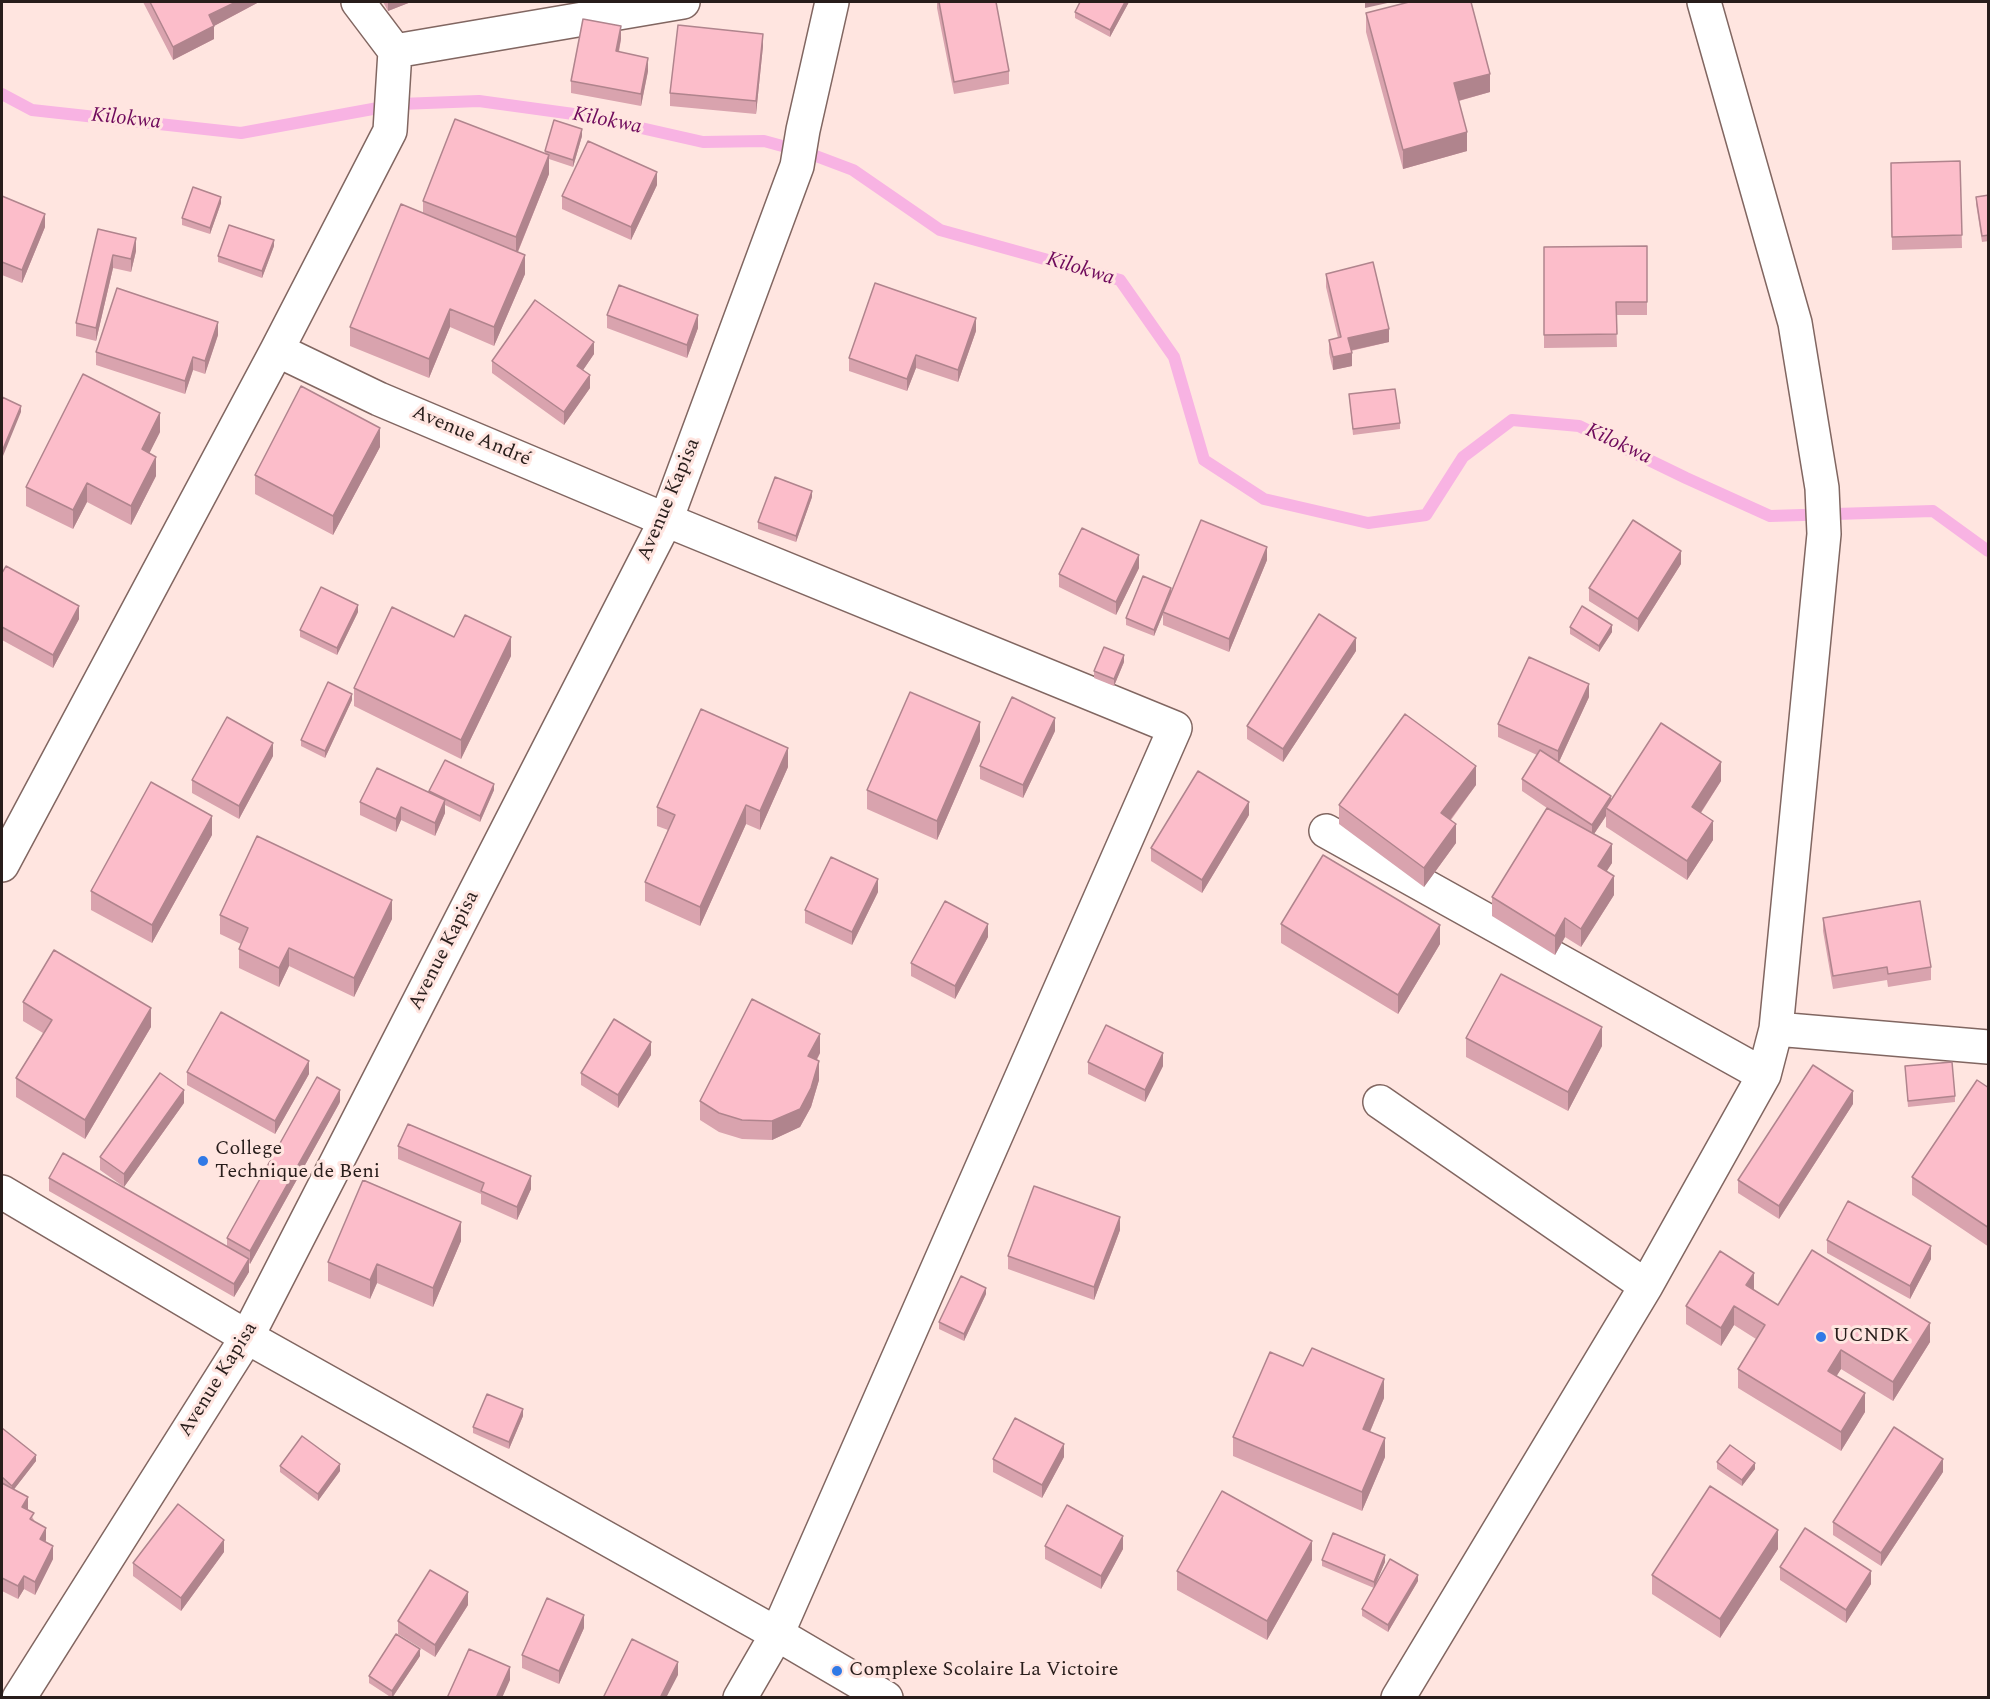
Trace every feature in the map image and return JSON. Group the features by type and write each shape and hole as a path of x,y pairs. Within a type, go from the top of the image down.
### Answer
{"street":[{"path":"2,866 277,350 390,131 395,51 358,2"},
{"path":"395,51 683,2"},
{"name":"Avenue Kapisa","path":"19,1698 248,1337 666,519 797,166 832,2"},
{"path":"1398,1698 1646,1286 1764,1075 1776,1029 1824,534 1822,488 1795,323 1704,2"},
{"name":"Avenue André","path":"277,350 379,399 1176,728 777,1634"},
{"path":"1326,831 1764,1075"},
{"path":"1776,1029 1989,1047"},
{"path":"1380,1102 1646,1286"},
{"path":"2,1192 248,1337 777,1634 886,1698"},
{"path":"740,1698 777,1634"}],"building":[{"path":"150,2 236,2 209,15 214,26 173,47"},
{"path":"939,2 996,2 1009,71 954,82"},
{"path":"1080,2 1125,2 1110,30 1075,12"},
{"path":"1409,2 1471,2 1490,74 1454,83 1467,132 1403,150 1366,13"},
{"path":"583,19 621,26 616,51 648,58 641,94 571,81"},
{"path":"678,25 763,34 756,101 670,93"},
{"path":"455,119 549,155 516,237 423,201"},
{"path":"554,120 582,129 573,160 545,151"},
{"path":"588,141 657,172 631,227 562,196"},
{"path":"1960,161 1962,235 1892,237 1891,163"},
{"path":"193,187 221,197 210,228 182,218"},
{"path":"1989,195 1989,235 1982,236 1976,197"},
{"path":"2,196 45,214 22,270 2,262"},
{"path":"401,204 525,255 494,327 450,309 429,359 350,327"},
{"path":"229,225 274,240 262,271 218,256"},
{"path":"98,229 136,238 131,259 113,255 96,328 76,323"},
{"path":"1647,246 1647,302 1616,302 1617,334 1544,335 1544,247"},
{"path":"1373,262 1389,329 1348,338 1352,353 1333,357 1329,340 1341,337 1326,274"},
{"path":"875,283 976,318 958,370 916,355 907,379 849,358"},
{"path":"619,285 698,315 687,345 607,315"},
{"path":"117,288 218,322 205,361 193,357 185,381 96,352"},
{"path":"535,300 594,342 577,366 590,375 564,412 492,361"},
{"path":"83,374 160,413 142,449 156,457 131,506 87,483 73,510 26,487"},
{"path":"301,386 380,428 333,516 255,475"},
{"path":"1395,389 1400,423 1353,429 1349,394"},
{"path":"2,397 21,406 3,449 2,449"},
{"path":"775,477 812,491 796,536 758,522"},
{"path":"1201,520 1267,547 1229,639 1163,612"},
{"path":"1633,520 1681,551 1638,619 1589,588"},
{"path":"1082,528 1139,555 1116,602 1059,574"},
{"path":"6,566 79,606 53,655 2,627 2,573"},
{"path":"1143,576 1171,588 1154,630 1126,618"},
{"path":"321,587 358,605 337,648 300,630"},
{"path":"1582,606 1612,625 1599,646 1570,627"},
{"path":"392,607 454,637 465,615 511,637 461,740 354,688"},
{"path":"1319,614 1356,638 1283,749 1247,726"},
{"path":"1104,647 1124,655 1114,679 1094,671"},
{"path":"1529,657 1589,684 1558,751 1498,724"},
{"path":"328,682 352,694 325,751 301,740"},
{"path":"910,692 980,722 937,821 867,790"},
{"path":"1012,697 1055,718 1023,785 980,766"},
{"path":"701,709 788,748 760,811 746,805 700,907 645,882 675,815 657,807"},
{"path":"1405,714 1476,766 1441,813 1456,824 1424,868 1339,805"},
{"path":"227,717 273,743 239,806 192,780"},
{"path":"1661,723 1721,762 1692,807 1713,821 1687,861 1606,808"},
{"path":"1540,750 1611,796 1592,825 1522,779"},
{"path":"445,760 494,784 480,816 429,791"},
{"path":"377,768 445,800 435,823 401,807 396,819 360,802"},
{"path":"1198,771 1249,802 1202,880 1151,848"},
{"path":"151,782 212,816 152,925 91,891"},
{"path":"1547,808 1612,844 1598,866 1614,876 1581,929 1565,918 1555,936 1492,897"},
{"path":"257,836 392,900 354,978 289,948 279,968 239,949 248,928 220,915"},
{"path":"1323,855 1440,925 1398,995 1281,924"},
{"path":"831,857 878,879 852,932 805,910"},
{"path":"945,901 988,924 955,986 911,963"},
{"path":"1920,901 1931,967 1888,974 1887,967 1833,976 1823,918"},
{"path":"54,950 151,1008 85,1120 16,1078 52,1020 23,1002"},
{"path":"1501,974 1602,1027 1568,1092 1466,1038"},
{"path":"752,999 820,1034 808,1056 819,1061 811,1088 800,1109 772,1121 742,1120 719,1113 700,1101"},
{"path":"221,1012 309,1061 275,1121 187,1072"},
{"path":"614,1019 651,1042 618,1095 581,1073"},
{"path":"1106,1025 1163,1053 1145,1090 1088,1062"},
{"path":"1952,1062 1955,1096 1908,1101 1905,1066"},
{"path":"1813,1065 1853,1091 1779,1206 1738,1180"},
{"path":"160,1073 184,1090 124,1174 100,1157"},
{"path":"317,1077 340,1090 250,1251 227,1238"},
{"path":"1977,1080 1989,1088 1989,1228 1912,1177"},
{"path":"408,1124 531,1176 517,1207 481,1191 484,1183 398,1146"},
{"path":"63,1153 249,1259 234,1284 49,1178"},
{"path":"363,1180 461,1222 433,1288 377,1264 370,1280 328,1262"},
{"path":"1034,1186 1120,1217 1094,1287 1008,1256"},
{"path":"1848,1201 1931,1246 1910,1286 1827,1240"},
{"path":"1812,1250 1930,1323 1893,1382 1841,1350 1828,1371 1865,1393 1841,1432 1738,1369 1765,1325 1734,1306 1721,1328 1686,1306 1720,1251 1754,1273 1746,1285 1778,1305"},
{"path":"961,1276 986,1288 964,1334 939,1322"},
{"path":"1312,1348 1384,1379 1363,1429 1385,1438 1362,1492 1233,1437 1270,1352 1303,1366"},
{"path":"487,1394 523,1409 509,1442 473,1427"},
{"path":"1015,1418 1064,1444 1042,1485 993,1459"},
{"path":"1894,1427 1943,1459 1881,1553 1833,1522"},
{"path":"2,1428 36,1455 12,1486 2,1477"},
{"path":"302,1436 340,1464 318,1494 280,1466"},
{"path":"1730,1445 1755,1463 1742,1480 1717,1462"},
{"path":"2,1483 28,1497 22,1507 34,1513 30,1519 46,1528 40,1539 53,1546 35,1582 24,1576 18,1586 2,1578"},
{"path":"1710,1486 1778,1530 1720,1619 1652,1575"},
{"path":"1222,1491 1312,1541 1267,1621 1177,1571"},
{"path":"178,1504 224,1540 181,1598 133,1563"},
{"path":"1067,1505 1123,1536 1101,1576 1045,1546"},
{"path":"1805,1528 1871,1571 1846,1610 1780,1567"},
{"path":"1333,1533 1385,1555 1374,1582 1322,1560"},
{"path":"1390,1559 1418,1575 1388,1625 1362,1609"},
{"path":"430,1570 468,1592 435,1645 398,1621"},
{"path":"547,1598 584,1615 559,1671 522,1655"},
{"path":"396,1634 420,1649 392,1691 369,1676"},
{"path":"632,1639 678,1662 660,1698 603,1698"},
{"path":"469,1649 510,1667 496,1698 447,1698"}],"waterway":[{"name":"Kilokwa","path":"2,94 32,110 241,133 400,104 479,101 588,116 703,142 764,141 808,153 853,170 940,230 1120,280 1174,357 1204,460 1264,499 1368,523 1426,515 1463,457 1512,420 1579,426 1770,516 1933,511 1988,551"}],"place":[{"name":"College Technique de Beni","path":"203,1161"},
{"name":"UCNDK","path":"1821,1337"},
{"name":"Complexe Scolaire La Victoire","path":"837,1671"}]}
